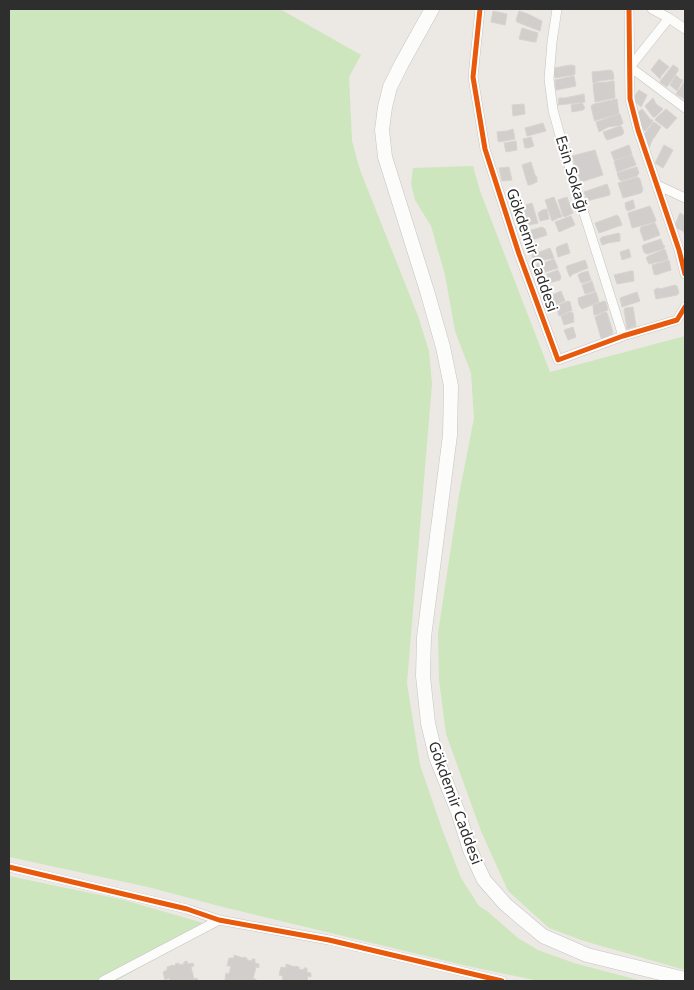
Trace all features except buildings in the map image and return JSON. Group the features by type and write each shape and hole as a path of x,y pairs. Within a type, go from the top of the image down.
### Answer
{"main road":[{"name":"Gökdemir Caddesi","path":"432,9 390,87 382,130 385,157 441,338 451,386 450,435 424,636 423,676 428,722 436,757 458,812 470,850 484,880 505,904 543,936 587,954 685,979"}],"street":[{"name":"Gökdemir Caddesi","path":"480,9 473,77 485,149 519,254 558,360 623,336 678,320 685,308"},
{"name":"Esin Sokağı","path":"557,9 549,78 553,110 623,336"},
{"path":"629,9 630,99 638,130 679,250 685,274"},
{"path":"652,9 685,29"},
{"path":"630,67 669,18"},
{"path":"630,67 685,108"},
{"path":"657,185 685,198"},
{"path":"9,867 187,908 219,920 329,940 502,981"},
{"path":"103,981 219,920"}],"green space":[{"path":"9,9 280,9 361,55 349,77 352,141 360,170 418,316 429,351 432,384 407,683 420,765 461,878 479,906 518,938 538,950 574,963 642,981 539,981 463,965 148,887 9,857"},
{"path":"473,166 480,191 550,372 685,336 685,970 584,941 549,928 508,891 481,831 446,734 439,680 438,633 459,495 474,418 471,373 455,331 445,275 431,226 415,200 411,184 413,168"},
{"path":"9,876 124,900 217,927 173,948 116,981 9,981"}],"cycle path":[{"path":"480,9 473,77 485,149 519,254 558,360 623,336 677,320 685,307"},
{"path":"629,9 630,99 638,130 679,250 685,274"},
{"path":"9,867 187,909 219,920 329,940 502,981"}]}
